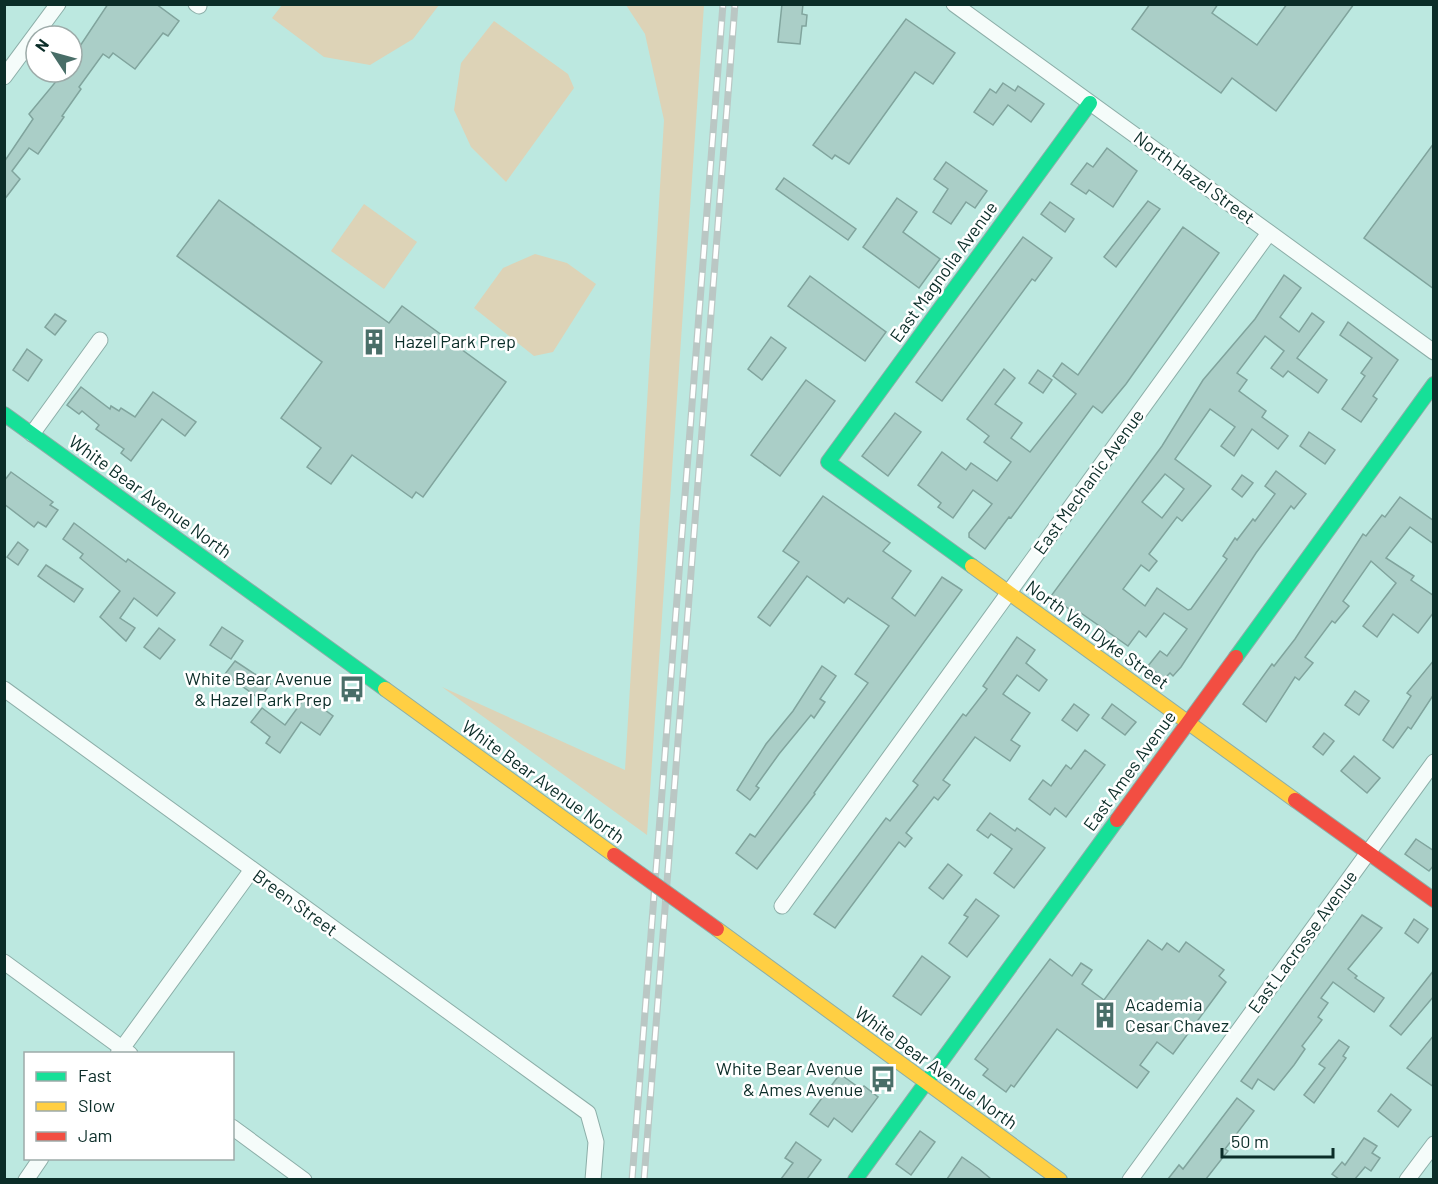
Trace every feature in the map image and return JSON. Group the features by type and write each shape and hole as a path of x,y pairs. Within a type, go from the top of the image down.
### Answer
{"street":[{"path":"4,77 58,4"},
{"name":"North Hazel Street","path":"954,4 1434,352"},
{"name":"East Magnolia Avenue","path":"828,462 1090,103"},
{"name":"East Mechanic Avenue","path":"782,906 1269,233"},
{"path":"32,434 100,340"},
{"name":"East Ames Avenue","path":"855,1179 1434,384"},
{"name":"White Bear Avenue North","path":"4,414 1060,1179"},
{"name":"North Van Dyke Street","path":"828,462 1434,900"},
{"name":"Breen Street","path":"4,689 251,871 588,1113 596,1142 593,1179"},
{"name":"East Lacrosse Avenue","path":"1130,1179 1434,762"},
{"path":"4,962 124,1052 251,871"},
{"path":"234,1128 304,1179"},
{"path":"1407,1179 1434,1144"},
{"path":"26,1179 40,1160"}],"shaded area":[{"path":"282,5 439,5 413,39 370,65 324,57 272,18"},
{"path":"626,5 704,5 647,835 442,687 625,770 664,120 645,34"},
{"path":"494,21 568,74 574,88 506,182 471,147 454,110 461,63"},
{"path":"364,204 417,242 384,289 331,251"},
{"path":"535,254 567,263 596,284 553,352 534,356 474,308 503,268"}],"building":[{"path":"108,4 156,4 179,21 168,36 163,33 135,69 113,53 109,58 103,54 84,80 84,40"},
{"path":"782,4 803,4 802,14 807,15 806,26 802,26 800,44 778,42"},
{"path":"1150,4 1218,4 1212,13 1257,45 1287,4 1354,4 1276,111 1232,78 1221,93 1132,29"},
{"path":"906,19 955,53 933,84 915,72 849,164 835,155 832,159 813,145"},
{"path":"1003,83 1015,91 1018,86 1044,104 1031,122 1008,105 993,125 974,112 990,89 996,93"},
{"path":"54,84 81,84 79,87 81,89 62,116 64,117 38,154 29,148 12,171 20,179 4,200 4,162 33,119 29,114"},
{"path":"1434,143 1434,289 1364,238"},
{"path":"1107,148 1137,171 1113,207 1089,190 1086,194 1071,184 1087,163 1093,167"},
{"path":"946,162 987,191 975,208 966,202 951,224 933,212 948,189 934,179"},
{"path":"784,178 856,229 848,240 776,189"},
{"path":"897,198 917,212 903,232 940,259 919,288 863,247"},
{"name":"Hazel Park Prep","path":"219,200 389,323 402,306 506,382 423,497 416,492 412,498 352,455 331,484 307,467 321,448 281,418 322,362 177,256"},
{"path":"1148,201 1160,209 1116,267 1104,257"},
{"path":"1050,202 1074,219 1065,232 1041,214"},
{"path":"1183,227 1219,253 1126,384 1102,413 1093,406 1011,518 1009,517 985,549 969,537 969,533 992,504 973,490 953,518 938,507 941,503 918,485 942,452 966,470 971,463 997,481 1011,462 984,442 989,436 967,419 1004,369 1015,378 995,404 1022,423 1011,438 1030,452 1076,394 1053,376 1062,363 1078,375"},
{"path":"1023,237 1052,258 1035,281 1032,279 942,401 916,382"},
{"path":"1284,275 1301,288 1280,317 1299,332 1312,313 1324,322 1297,358 1327,380 1318,393 1288,371 1283,377 1271,368 1284,351 1265,336 1237,373 1247,380 1239,391 1266,411 1262,417 1288,436 1278,449 1252,429 1234,456 1221,446 1235,427 1210,409 1175,459 1211,486 1182,521 1177,517 1149,554 1157,561 1149,571 1141,565 1123,589 1145,606 1157,588 1188,610 1191,609 1227,559 1223,556 1235,538 1237,540 1253,519 1255,521 1275,494 1265,486 1276,471 1306,494 1294,509 1291,506 1256,553 1181,667 1173,676 1170,673 1164,679 1148,666 1160,651 1167,656 1187,629 1164,613 1146,637 1139,631 1128,646 1078,611 1076,614 1051,596 1162,446 1203,380 1255,319","holes":["1165,474 1184,489 1162,518 1142,502"]},
{"path":"810,276 886,332 865,361 788,306"},
{"path":"55,314 66,321 55,335 45,327"},
{"path":"1348,322 1398,360 1373,396 1377,399 1361,422 1342,409 1365,376 1361,373 1372,358 1340,335"},
{"path":"771,337 786,348 762,380 748,369"},
{"path":"27,349 42,360 28,381 13,370"},
{"path":"1038,370 1052,380 1043,393 1029,383"},
{"path":"806,380 835,401 780,476 751,455"},
{"path":"81,387 110,409 111,406 119,411 121,408 135,417 153,392 196,422 185,436 162,419 131,461 121,453 124,449 96,429 99,425 82,411 79,414 67,405"},
{"path":"895,413 921,432 888,476 862,456"},
{"path":"1309,432 1335,450 1325,464 1300,446"},
{"path":"11,472 53,502 50,505 58,510 46,527 38,522 34,527 4,504 4,481"},
{"path":"1242,475 1253,483 1242,497 1232,489"},
{"path":"823,496 890,543 883,551 911,571 892,598 915,616 942,577 962,590 815,794 757,869 736,853 750,834 755,837 868,683 855,674 889,626 848,598 844,603 807,576 770,626 758,617 799,562 783,551"},
{"path":"1400,497 1434,521 1434,544 1410,527 1386,558 1414,576 1411,580 1434,596 1434,612 1418,633 1393,614 1377,637 1363,626 1396,583 1371,561 1343,601 1349,606 1335,623 1332,621 1305,657 1313,663 1299,680 1295,677 1266,722 1243,704 1272,664 1274,666 1295,639 1363,534 1366,536 1382,515 1385,517"},
{"path":"74,523 126,562 128,559 175,593 157,616 134,598 120,618 135,628 126,641 100,617 120,591 80,558 83,554 63,539"},
{"path":"18,542 28,550 18,565 7,557"},
{"path":"46,565 83,589 74,602 38,576"},
{"path":"222,627 243,641 231,659 210,645"},
{"path":"159,628 175,640 160,659 144,647"},
{"path":"1017,637 1035,650 1026,663 1047,680 1039,691 1017,675 1003,694 1030,713 1011,740 1020,746 1010,761 975,737 943,780 950,785 938,800 934,797 906,833 912,838 905,847 899,842 835,928 814,914 886,818 890,821 918,785 913,781 963,714 966,716 987,689 983,686"},
{"path":"1434,660 1434,694 1411,729 1408,727 1393,748 1383,740 1411,696 1407,693"},
{"path":"235,661 270,684 260,699 225,674"},
{"path":"822,666 836,676 820,699 825,702 814,718 811,715 779,754 756,786 759,788 750,800 737,790 766,744 793,711"},
{"path":"1355,691 1369,701 1359,715 1345,705"},
{"path":"306,696 333,716 320,735 301,722 280,753 266,743 270,737 251,722 262,708 285,725"},
{"path":"1074,704 1089,715 1077,731 1062,720"},
{"path":"1112,704 1136,722 1125,735 1102,718"},
{"path":"1324,733 1334,741 1323,755 1313,747"},
{"path":"1085,750 1105,765 1066,817 1055,808 1050,815 1029,799 1043,780 1051,786 1066,765 1071,769"},
{"path":"1354,756 1380,778 1367,793 1341,771"},
{"path":"990,813 1015,831 1017,828 1045,848 1014,888 994,873 1012,849 991,834 988,838 977,830"},
{"path":"1416,839 1434,851 1434,865 1429,871 1405,854"},
{"path":"948,864 962,875 943,899 929,888"},
{"path":"976,899 999,916 967,957 949,943 968,917 964,915"},
{"path":"1362,915 1382,928 1348,969 1357,976 1355,978 1384,998 1374,1012 1333,982 1321,998 1328,1003 1318,1017 1322,1020 1302,1046 1305,1049 1294,1065 1274,1090 1258,1079 1252,1089 1241,1081"},
{"path":"1414,919 1428,929 1418,943 1405,933"},
{"name":"Academia Cesar Chavez","path":"1148,940 1162,950 1167,943 1179,952 1186,942 1224,970 1219,976 1226,982 1173,1054 1157,1042 1140,1065 1149,1072 1137,1088 1057,1029 1014,1087 1011,1085 1006,1092 983,1075 988,1069 975,1059 1050,959 1072,976 1081,963 1092,970 1082,984 1104,1000"},
{"path":"922,956 950,977 921,1015 893,996"},
{"path":"1434,970 1434,996 1401,1035 1390,1026"},
{"path":"1434,1035 1434,1087 1407,1068"},
{"path":"1339,1040 1349,1047 1343,1056 1346,1058 1314,1103 1304,1095 1325,1068 1319,1064"},
{"path":"840,1074 861,1089 864,1086 878,1097 852,1132 834,1118 828,1127 810,1114"},
{"path":"1391,1094 1411,1110 1398,1127 1378,1111"},
{"path":"1237,1098 1254,1111 1225,1149 1228,1151 1206,1179 1168,1179 1179,1165 1183,1169"},
{"path":"920,1131 935,1142 911,1175 896,1164"},
{"path":"1364,1138 1377,1146 1372,1153 1380,1158 1371,1171 1365,1167 1355,1179 1339,1179 1332,1174 1342,1162 1345,1165"},
{"path":"796,1142 821,1160 807,1179 781,1179 793,1163 785,1158"},
{"path":"962,1157 979,1169 991,1179 947,1179"}],"railway":[{"path":"632,1180 723,4"},
{"path":"644,1180 735,4"}],"traffic: fast":[{"path":"972,566 828,462 1090,103"},
{"path":"1236,657 1434,384"},
{"path":"4,414 385,689"},
{"path":"855,1180 1117,820"}],"traffic: slow":[{"path":"972,566 1295,800"},
{"path":"385,689 614,855"},
{"path":"717,929 1060,1180"}],"traffic: jam":[{"path":"1117,820 1236,657"},
{"path":"1295,800 1434,900"},
{"path":"614,855 717,929"}],"place":[{"name":"Hazel Park Prep","path":"374,342"},
{"name":"White Bear Avenue & Hazel Park Prep","path":"352,689"},
{"name":"Academia Cesar Chavez","path":"1105,1015"},
{"name":"White Bear Avenue & Ames Avenue","path":"883,1079"}]}
